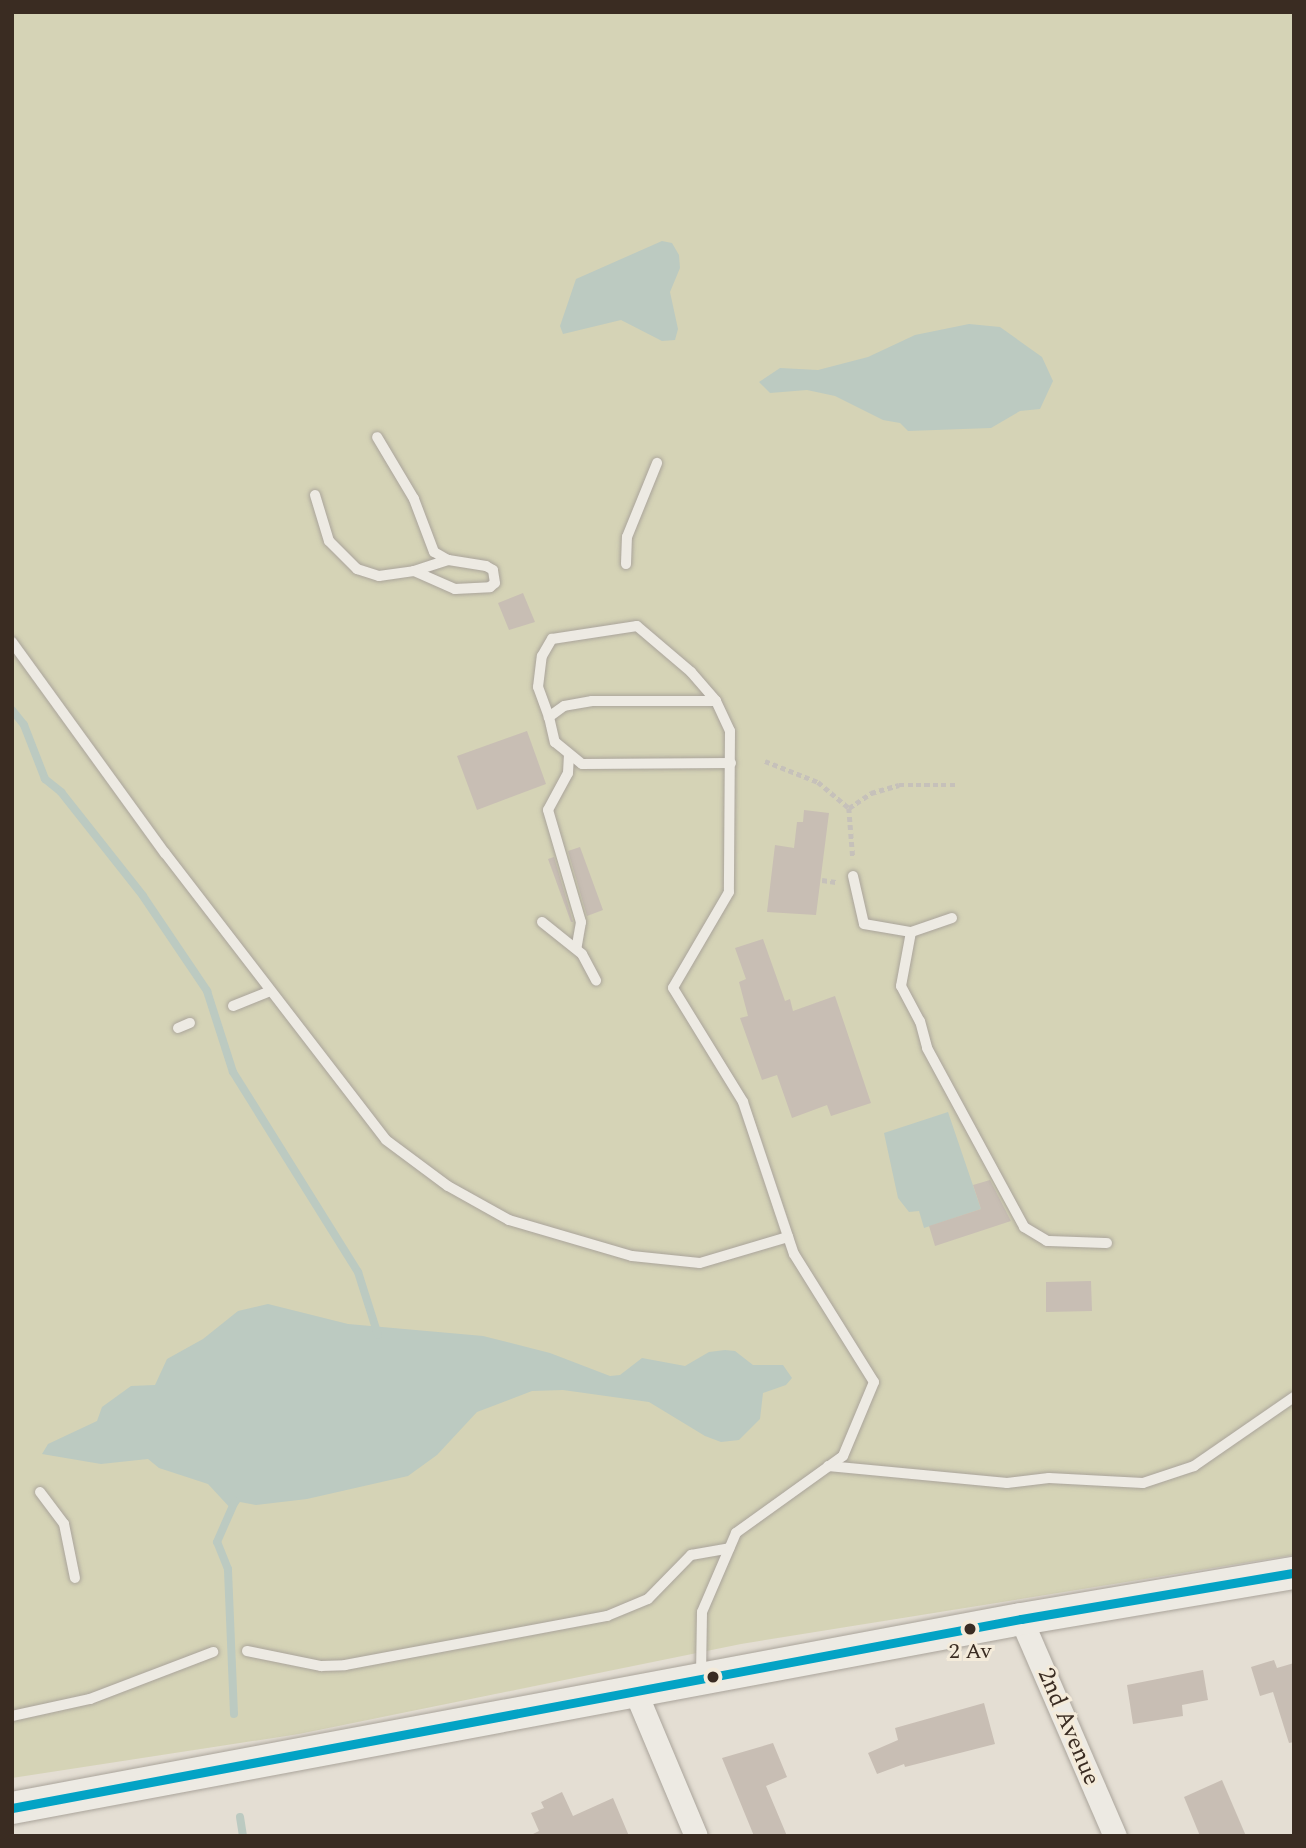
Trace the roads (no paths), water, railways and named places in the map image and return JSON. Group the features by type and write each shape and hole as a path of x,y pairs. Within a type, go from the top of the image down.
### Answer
{"main road":[{"path":"12,1808 1021,1619 1294,1573"}],"street":[{"name":"2nd Avenue","path":"1021,1619 1115,1836"},
{"path":"635,1690 696,1836"}],"lane":[{"path":"377,437 414,499 429,544 448,560"},
{"path":"626,564 627,537 657,463"},
{"path":"315,495 329,541 347,562 379,576 414,571 448,560 486,566 493,570 495,583 490,587 454,589 414,571"},
{"path":"701,1678 702,1612 736,1533 843,1455 874,1382 794,1254 743,1102 673,988 729,892 731,763 730,731 716,701 691,672 637,626 552,639 542,656 538,687 555,743 582,764 731,763"},
{"path":"12,642 270,991 386,1140 448,1186 509,1220 632,1256 700,1263 788,1237"},
{"path":"549,717 564,706 592,701 716,701"},
{"path":"569,754 568,773 548,810 581,922 576,949"},
{"path":"853,876 864,924 911,932 952,918"},
{"path":"542,922 576,949 596,980"},
{"path":"911,932 901,986 920,1021 927,1048 1024,1227 1047,1241 1107,1243"},
{"path":"233,1006 270,991"},
{"path":"178,1028 190,1023"},
{"path":"828,1466 1007,1483 1049,1478 1143,1483 1194,1466 1294,1397"},
{"path":"40,1492 64,1524 75,1578"},
{"path":"247,1651 321,1666 345,1665 607,1616 648,1599 691,1555 729,1548"},
{"path":"12,1716 90,1699 213,1652"}],"waterway":[{"path":"12,710 24,725 45,779 61,792 143,896 207,991 233,1072 358,1272 378,1335"},
{"path":"234,1714 228,1569 217,1542 235,1501"},
{"path":"240,1817 243,1836"}],"place":[{"name":"2 Av","path":"970,1629"}]}
